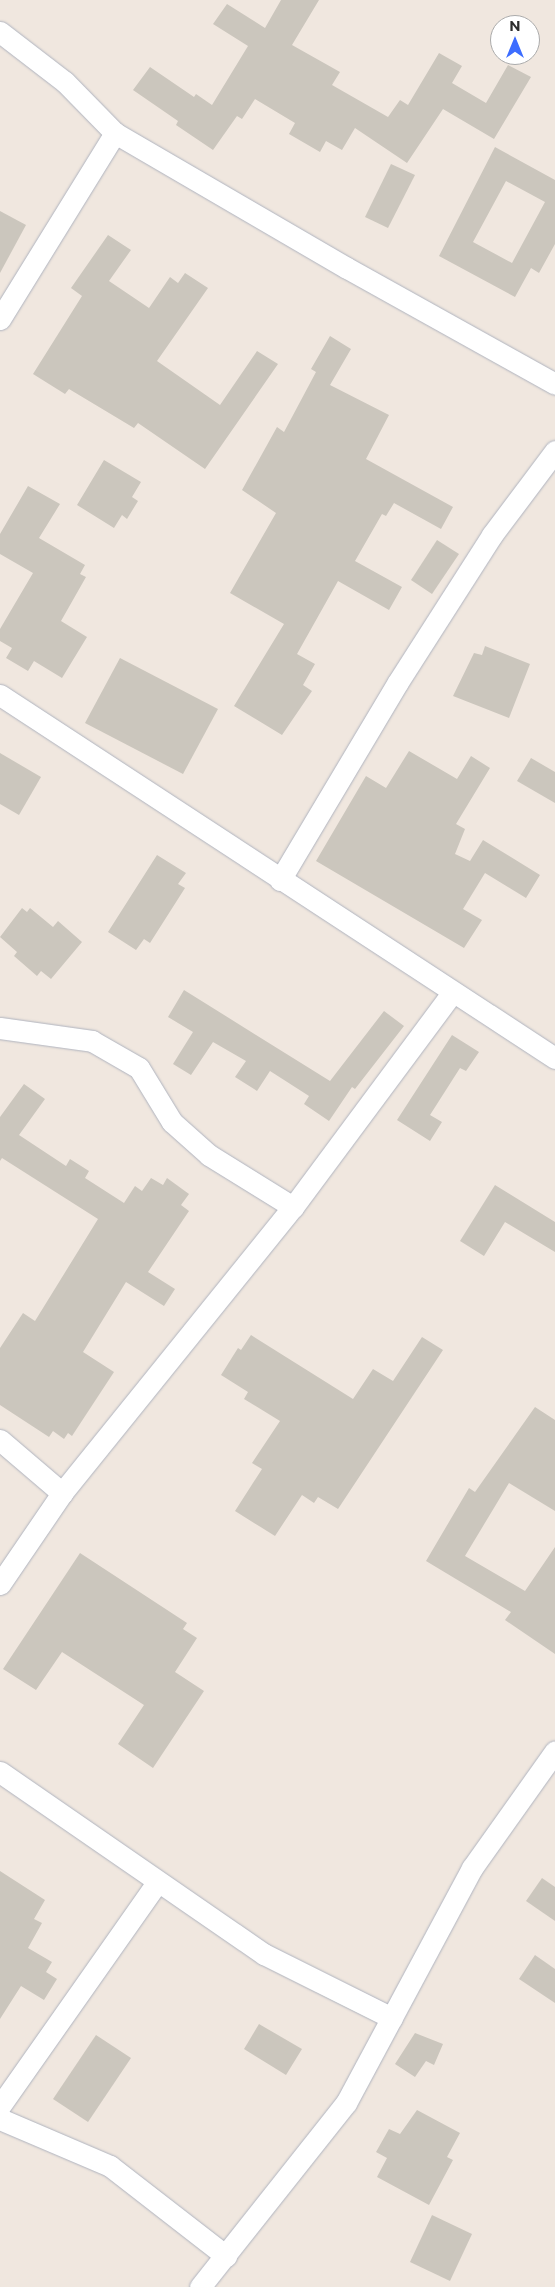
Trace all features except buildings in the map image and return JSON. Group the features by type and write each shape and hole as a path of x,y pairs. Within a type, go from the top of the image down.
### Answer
{"street":[{"path":"0,32 65,82 115,133 347,268 555,384"},
{"path":"0,319 115,133"},
{"path":"280,880 398,682 492,535 555,451"},
{"path":"0,695 452,993 555,1058"},
{"path":"0,1584 62,1493 293,1207 452,993"},
{"path":"0,1028 92,1041 139,1068 172,1122 208,1155 293,1207"},
{"path":"0,1440 62,1493"},
{"path":"200,2287 346,2103 472,1868 555,1751"},
{"path":"0,1772 157,1883 264,1954 392,2018"},
{"path":"0,2106 157,1883"},
{"path":"0,2120 110,2166 226,2256"}]}
